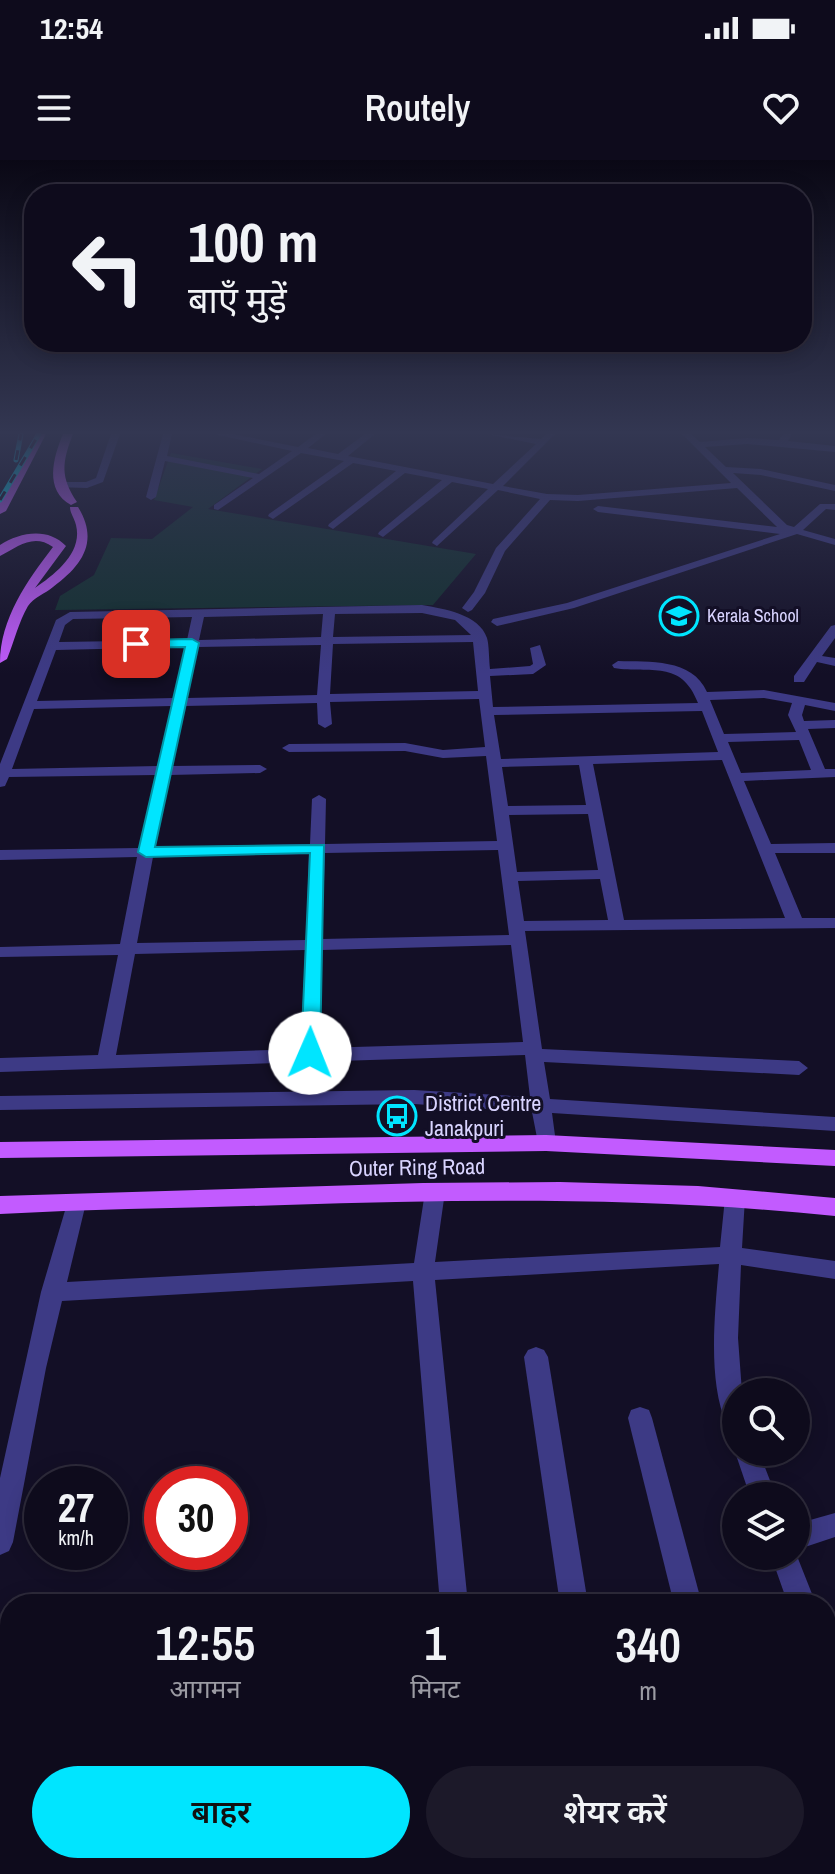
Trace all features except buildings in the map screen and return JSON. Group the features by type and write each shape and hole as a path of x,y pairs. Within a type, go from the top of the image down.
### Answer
{"main road":[{"path":"21,602 61,575 76,557 84,531 76,514"},
{"path":"0,552 7,545 27,538 49,539 60,546 30,585 0,659"},
{"name":"Outer Ring Road","path":"0,1150 546,1143 835,1158"},
{"name":"Outer Ring Road","path":"0,1205 435,1192 612,1191 835,1207"}],"street":[{"path":"333,526 348,514"},
{"path":"383,534 407,514"},
{"path":"437,543 468,514"},
{"path":"468,608 500,550 527,514"},
{"path":"640,514 794,532 835,542"},
{"path":"768,514 794,532"},
{"path":"497,622 570,606 794,532 815,514"},
{"path":"325,724 323,699 329,611"},
{"path":"260,769 2,778 60,623 70,616 438,611 459,617 472,626 481,638 486,703 546,1143"},
{"path":"106,1061 146,852 199,613"},
{"path":"799,679 833,634"},
{"path":"52,646 481,638"},
{"path":"483,673 533,670 540,665 536,648"},
{"path":"814,658 835,662"},
{"path":"618,665 653,667 685,673 693,679 795,922"},
{"path":"29,705 323,699 486,703 705,702 764,694 835,707"},
{"path":"736,777 828,773 795,715 800,699"},
{"path":"720,738 802,731 835,724"},
{"path":"289,748 405,747 443,754 585,760 727,756"},
{"path":"585,760 617,925"},
{"path":"310,1053 319,799"},
{"path":"501,811 595,809"},
{"path":"0,855 506,845"},
{"path":"765,849 835,848"},
{"path":"510,877 607,874"},
{"path":"0,952 313,943 617,925 835,923"},
{"path":"0,1065 310,1053 534,1052 799,1068"},
{"path":"0,1103 414,1097 835,1124"},
{"path":"435,1192 423,1273 453,1594"},
{"path":"730,1378 728,1317 735,1198"},
{"path":"0,1542 52,1292 76,1203"},
{"path":"52,1292 731,1255 835,1270"},
{"path":"536,1357 572,1594"},
{"path":"640,1418 685,1594"},
{"path":"810,1533 835,1525"},
{"path":"789,1570 798,1594"}],"green space":[{"path":"184,514 238,514 476,554 433,605 55,610 60,596 94,575 111,538 152,539"}],"place":[{"name":"Kerala School","path":"679,616"},
{"name":"District Centre Janakpuri","path":"397,1116"}],"route":[{"path":"136,644 192,643 146,852 318,849 310,1053"}]}
